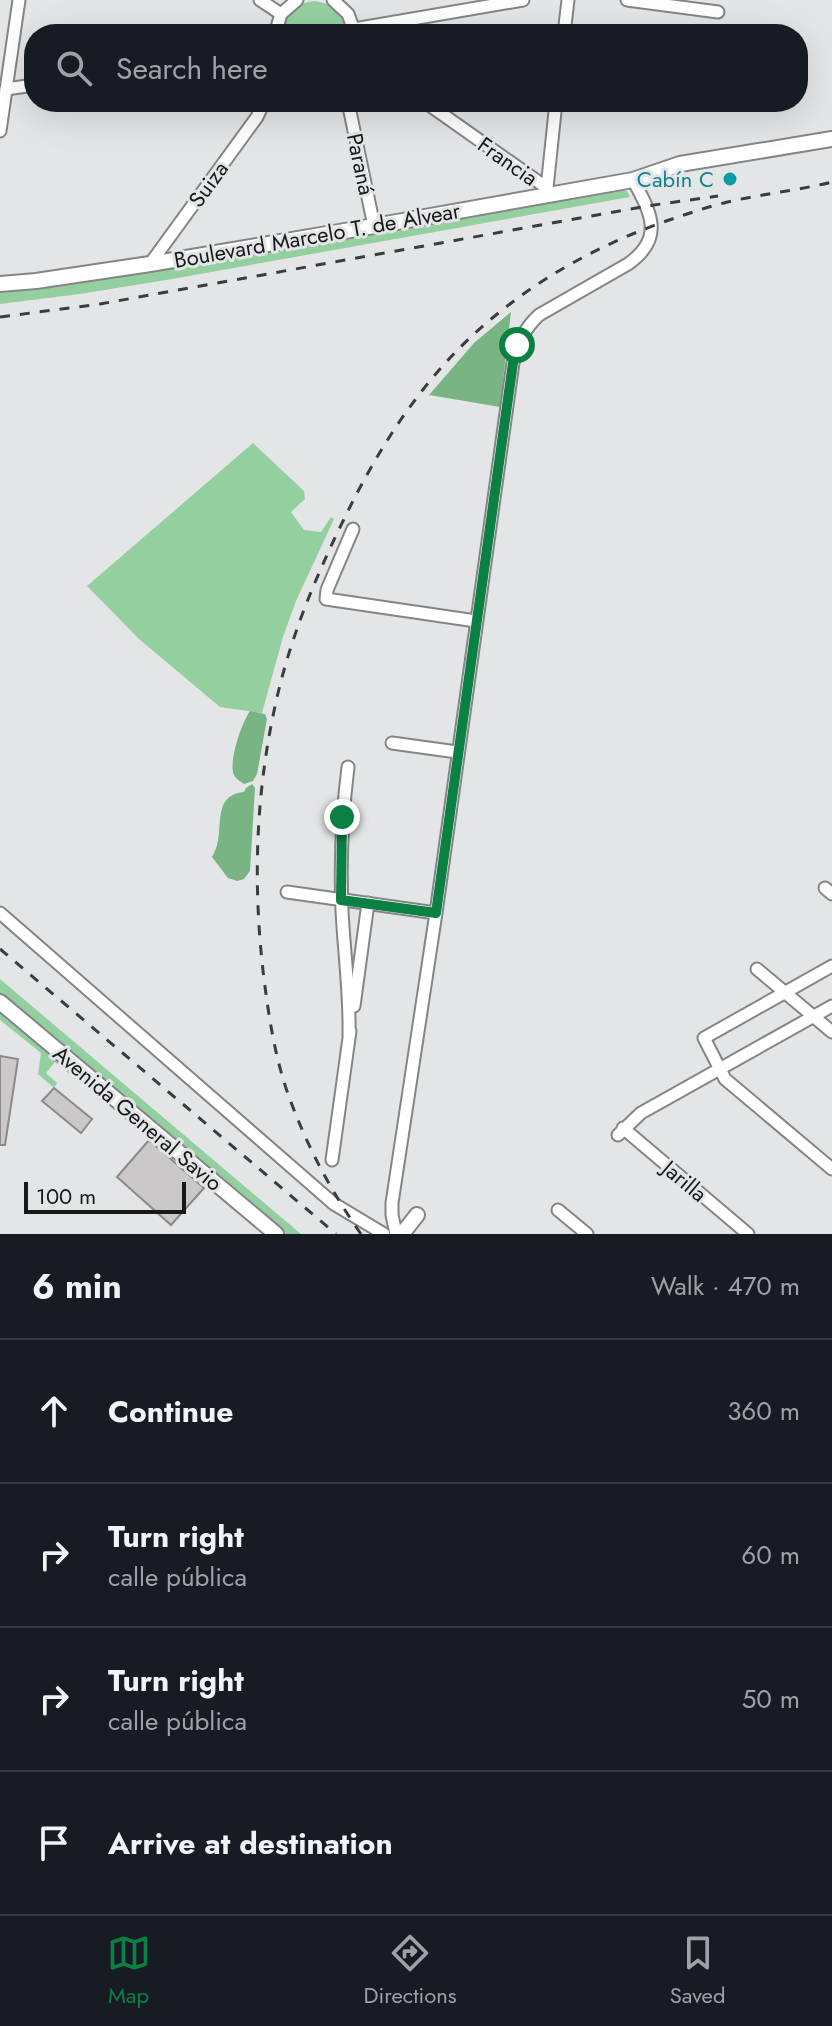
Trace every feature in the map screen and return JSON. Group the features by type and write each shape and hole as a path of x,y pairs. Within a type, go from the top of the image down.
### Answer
{"main road":[{"name":"Boulevard Marcelo T. de Alvear","path":"0,284 150,264 374,226 547,192 633,180 680,164 832,139"},
{"name":"Avenida General Savio","path":"0,1002 276,1234"},
{"path":"402,1234 417,1215"}],"street":[{"path":"0,131 19,0"},
{"path":"260,0 281,14"},
{"path":"277,24 286,8 297,0"},
{"path":"393,24 523,0"},
{"path":"565,24 568,0"},
{"path":"627,0 718,12"},
{"path":"336,1 352,24"},
{"path":"6,89 24,86"},
{"name":"Suiza","path":"150,264 259,112"},
{"name":"Paraná","path":"350,112 374,226"},
{"name":"Francia","path":"439,112 547,192"},
{"path":"547,192 555,112"},
{"path":"396,1234 392,1215 517,345 530,323 539,315 628,264 648,245 652,226 650,215 633,180"},
{"path":"353,529 326,599 476,621"},
{"path":"392,743 457,752"},
{"path":"348,767 342,817 341,900 349,1035"},
{"path":"287,892 436,913"},
{"path":"332,1160 368,903"},
{"path":"0,913 334,1204 384,1234"},
{"path":"832,966 704,1038 725,1079 832,1169"},
{"path":"757,969 832,1032"},
{"path":"719,1069 832,1006"},
{"name":"Jarilla","path":"719,1069 641,1113 620,1131 748,1234"},
{"path":"558,1210 587,1234"}],"green space":[{"path":"314,1 327,4 338,11 346,24 283,24 301,4"},
{"path":"617,190 627,191 630,197 172,279 0,304 0,290 128,275"},
{"path":"511,312 500,407 429,395 474,343"},
{"path":"253,443 304,491 305,499 291,512 304,530 321,532 331,517 334,519 296,601 262,713 220,707 139,639 87,586"},
{"path":"250,711 265,714 267,719 257,774 253,781 244,784 234,775 233,761"},
{"path":"252,784 255,788 250,871 244,879 237,881 228,878 212,857 219,837 223,805 234,794 244,792"},
{"path":"0,979 301,1234 284,1234 0,993"},
{"path":"0,1010 111,1103 108,1106 55,1062 46,1073 57,1083 54,1088 38,1074 41,1053 0,1020"}],"building":[{"path":"0,1056 18,1059 5,1145 0,1145"},
{"path":"54,1088 92,1119 81,1133 42,1101"},
{"path":"149,1140 204,1188 171,1225 117,1177"}],"railway":[{"path":"361,1234 320,1166 283,1080 268,1008 258,912 260,811 274,711 303,612 323,564 359,489 409,408 449,359 517,298 609,244 659,224 719,204 832,182"},
{"path":"0,317 100,304 718,196"},
{"path":"0,949 336,1234"}],"place":[{"name":"Cabín C","path":"730,179"}],"route":[{"path":"342,817 341,900 436,913 517,345"}]}
